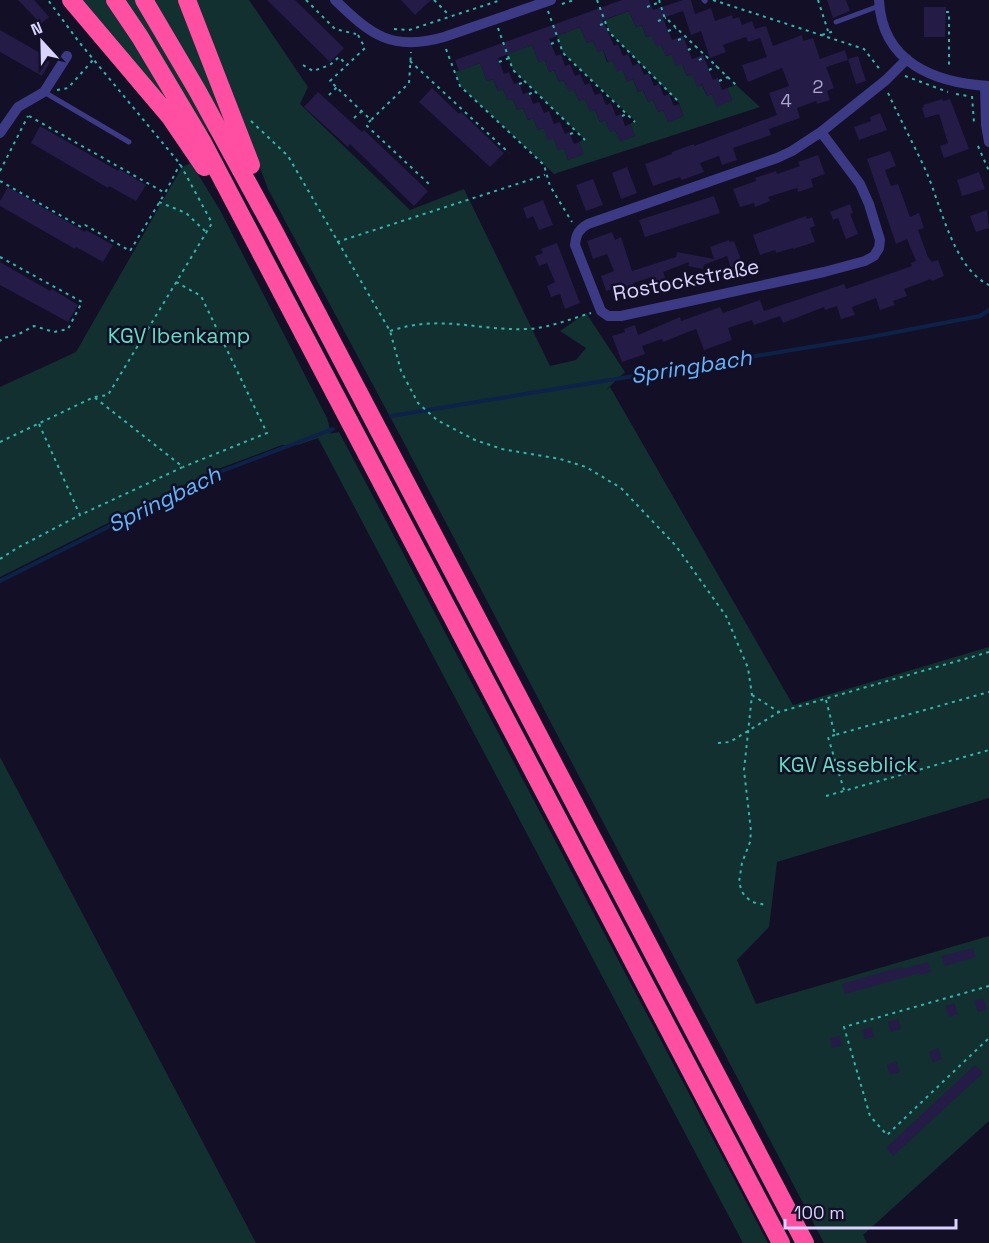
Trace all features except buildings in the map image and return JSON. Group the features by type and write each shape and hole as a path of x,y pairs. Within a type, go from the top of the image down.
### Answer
{"highway":[{"path":"71,0 170,117 214,184 240,215"},
{"path":"115,0 140,37 202,141 781,1243"},
{"path":"144,0 209,111 273,229 805,1243"},
{"path":"187,0 240,142 258,182 273,229"}],"street":[{"path":"335,0 370,32 394,41 411,43 444,37 550,5"},
{"path":"879,3 891,41 907,59 922,71 939,79 987,86 986,125 989,142"},
{"path":"0,133 18,108 44,92 67,56"},
{"name":"Rostockstraße","path":"821,132 855,177 868,204 880,240 879,249 874,255 866,261 824,272 621,316 608,316 600,311 575,245 580,228 792,152 886,80 907,59"}],"lane":[{"path":"836,22 879,3"},
{"path":"44,92 129,142"}],"path":[{"path":"0,442 93,397 108,395 212,223 180,164 93,60 48,0"},
{"path":"306,0 335,29 358,34 367,39"},
{"path":"434,0 450,16"},
{"path":"388,28 409,30 501,0"},
{"path":"597,0 612,37 680,103"},
{"path":"713,0 864,49 886,80 887,90 926,172 956,247 978,280 989,285"},
{"path":"818,0 829,33"},
{"path":"647,7 659,1 666,18 736,85"},
{"path":"550,5 559,40 566,55 635,122"},
{"path":"945,12 949,12 947,32 949,73"},
{"path":"658,21 666,18"},
{"path":"600,25 606,23"},
{"path":"497,27 515,72 585,140"},
{"path":"668,31 676,28"},
{"path":"358,34 365,48 330,81 371,120"},
{"path":"678,40 686,37"},
{"path":"551,44 559,40"},
{"path":"337,242 546,175 544,165 460,86 445,45"},
{"path":"688,50 696,46"},
{"path":"411,50 409,83 366,125 429,184"},
{"path":"562,57 566,55"},
{"path":"699,60 706,56"},
{"path":"303,65 314,71 330,65 339,57 347,65"},
{"path":"499,62 509,58"},
{"path":"44,92 68,88 93,60"},
{"path":"410,61 509,153"},
{"path":"571,66 576,64"},
{"path":"709,70 717,66"},
{"path":"510,74 515,72"},
{"path":"581,76 586,74"},
{"path":"719,81 728,77"},
{"path":"519,84 525,82"},
{"path":"591,86 596,84"},
{"path":"329,95 337,87"},
{"path":"529,94 535,92"},
{"path":"602,95 606,94"},
{"path":"540,103 545,101"},
{"path":"612,106 617,104"},
{"path":"354,118 362,111"},
{"path":"550,113 555,111"},
{"path":"622,116 627,114"},
{"path":"0,171 28,116 165,193"},
{"path":"245,116 288,156 390,331 401,371 418,403 437,420 475,440 502,449 560,459 586,467 621,488 676,546 726,616 748,668 752,695 744,770 751,831 739,882 746,897 752,902 766,905"},
{"path":"560,124 566,122"},
{"path":"570,134 576,132"},
{"path":"0,181 81,227 85,225 130,251 180,164"},
{"path":"159,202 186,213 206,232"},
{"path":"572,222 578,218"},
{"path":"0,257 82,302 68,329 54,332 34,326 17,335 2,337 0,341"},
{"path":"0,559 80,515 183,467 267,433 201,296 176,282"},
{"path":"390,331 411,324 432,322 528,329 591,313"},
{"path":"93,397 183,467"},
{"path":"39,424 80,515"},
{"path":"718,743 730,742 779,712 989,652"},
{"path":"844,791 828,737 989,692"},
{"path":"752,695 779,712"},
{"path":"826,700 835,735"},
{"path":"826,796 989,750"},
{"path":"989,986 844,1028 870,1116 887,1135 989,1038"}],"green space":[{"path":"78,0 180,0 237,146 177,117"},
{"name":"KGV Asseblick","path":"196,0 249,0 308,87 300,104 410,210 464,189 550,366 576,360 586,348 560,331 586,313 625,372 605,391 610,387 793,705 989,647 989,798 777,862 769,927 737,960 756,1004 989,936 989,1121 863,1235 867,1243 824,1243 403,441 268,189"},
{"path":"629,11 636,27 642,25 646,37 651,35 661,45 666,56 671,54 682,64 687,76 692,74 697,86 702,85 707,96 712,94 717,106 732,100 727,88 736,85 760,107 554,174 460,86 455,72 480,63 487,81 493,79 498,91 503,89 508,100 513,99 517,110 523,108 528,120 533,118 538,130 543,128 554,139 558,150 564,148 568,160 583,154 579,142 584,139 513,70 507,54 532,45 539,62 545,60 549,72 554,70 559,82 564,80 569,91 574,89 579,101 585,99 590,111 595,110 600,122 605,120 610,131 615,130 620,141 635,136 630,124 635,121 563,53 557,36 580,27 587,43 593,41 598,52 603,50 607,62 612,60 623,70 627,82 633,79 638,92 643,90 648,102 653,100 658,112 663,110 668,122 683,116 679,103 609,32 605,20"},
{"name":"KGV Ibenkamp","path":"191,163 220,210 327,418 331,433 328,434 339,432 768,1243 743,1243 318,438 298,445 282,445 210,472 0,577 0,387 76,352 182,167"},
{"path":"0,757 256,1243 0,1243"}],"waterway":[{"name":"Springbach","path":"391,416 865,338 980,316 989,310"},
{"name":"Springbach","path":"0,581 214,474 333,429"}]}
